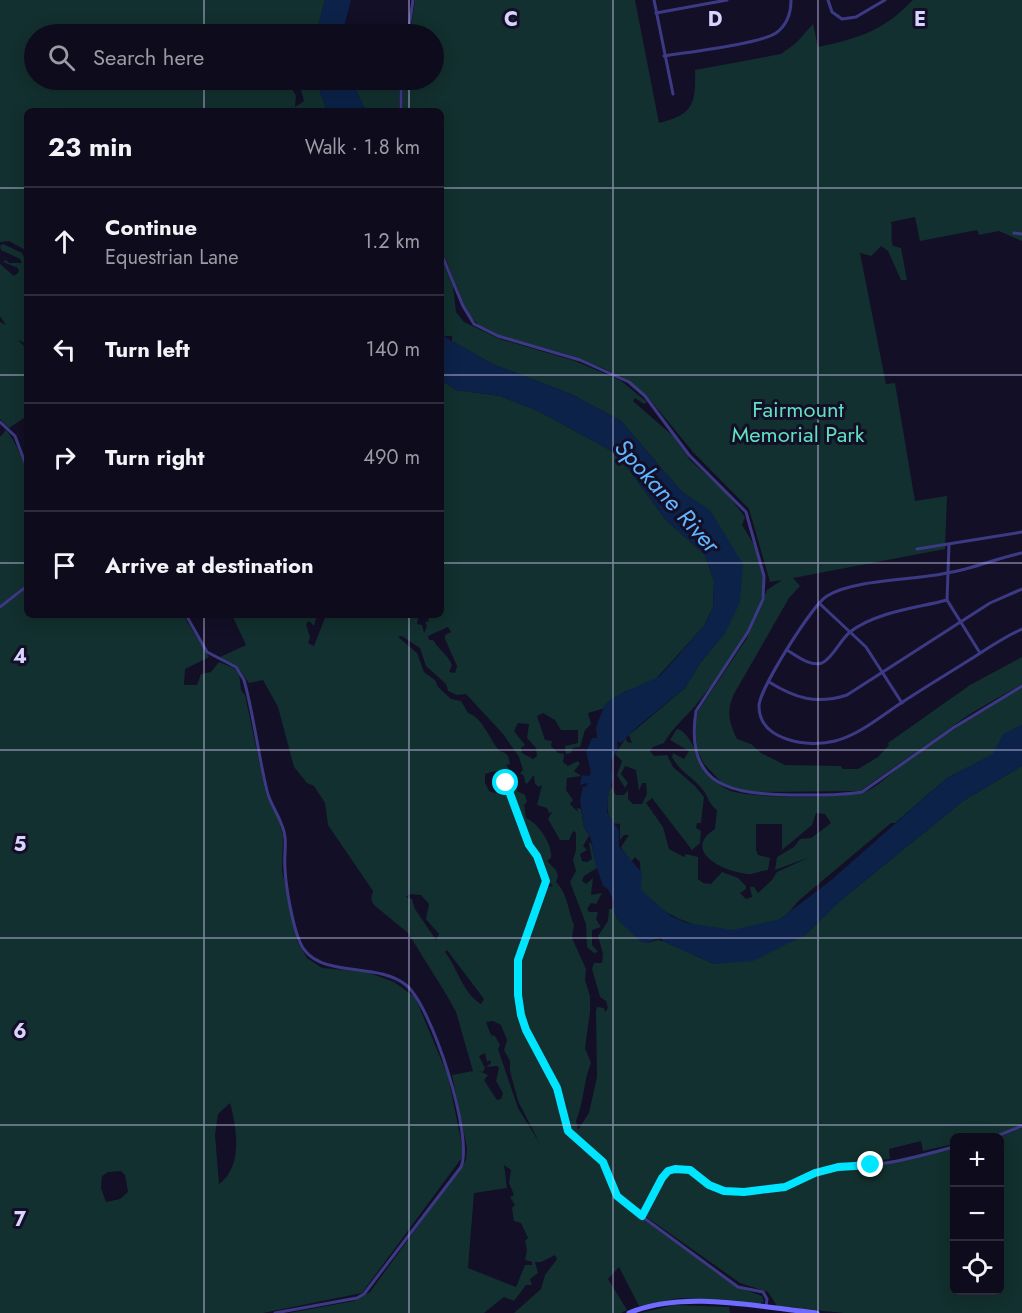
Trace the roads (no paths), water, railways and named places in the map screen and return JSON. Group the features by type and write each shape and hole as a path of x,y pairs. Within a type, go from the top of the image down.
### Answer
{"main road":[{"path":"629,1313 650,1306 681,1301 817,1313"}],"street":[{"path":"409,24 413,0"},
{"path":"654,0 673,94"},
{"path":"656,13 727,0"},
{"path":"664,56 768,37 783,27 788,20 791,0"},
{"path":"828,0 832,12 842,19 856,17 885,0"},
{"path":"401,90 401,108"},
{"path":"1014,233 1022,234"},
{"path":"444,260 463,306 474,324 498,336 580,360 629,382 645,396 689,455 746,512 764,576 763,599 748,632 699,706 694,726 694,742 699,759 720,784 734,791 756,794 844,795 862,792 953,728 1022,686"},
{"path":"0,422 15,436 24,460"},
{"path":"916,549 1022,532"},
{"path":"949,545 947,600 980,653"},
{"path":"1022,553 947,574 914,576 839,590 818,603 769,682 759,706 765,726 774,734 800,741 824,743 849,736 1022,629"},
{"path":"0,607 24,588"},
{"path":"769,682 797,698 831,700 847,695 995,600 1022,589"},
{"path":"788,650 809,663 820,663 828,658 850,632 866,622 947,600"},
{"path":"818,603 866,647 902,702"},
{"path":"188,618 207,652 236,667 244,680 268,794 285,836 285,869 299,940 309,956 324,965 367,969 406,985 417,996 454,1087 465,1149 464,1159 364,1294 357,1298 275,1313"},
{"path":"506,783 529,845 537,856 546,881 518,960 518,995 524,1023 557,1088 568,1131 603,1162 617,1196 738,1287 763,1292 767,1299 766,1308"},
{"path":"1003,1133 1022,1126"},
{"path":"642,1216 662,1178 668,1171 675,1169 690,1170 709,1185 724,1191 763,1192 785,1187 815,1173 831,1169 892,1162 950,1148"}],"water":[{"path":"325,0 351,0 345,24 319,24"},
{"path":"320,90 356,90 365,108 326,108"},
{"name":"Spokane River","path":"444,336 492,364 571,394 621,421 682,492 710,510 743,564 740,602 725,633 700,663 685,688 621,743 617,741 618,748 611,762 613,778 607,812 619,831 619,846 642,873 641,890 671,916 687,923 733,930 780,919 829,882 947,778 993,754 1003,734 1022,725 1022,766 963,801 841,900 805,935 753,961 714,964 663,941 661,937 647,943 641,942 618,920 613,909 614,902 608,889 603,886 595,863 591,839 584,827 580,800 583,786 586,787 588,783 580,785 582,775 589,776 591,772 586,752 592,738 597,738 596,727 605,704 616,696 660,676 704,626 713,607 714,581 705,555 666,520 627,467 610,450 538,411 500,396 456,390 444,382"}],"park label":[{"name":"Fairmount Memorial Park","path":"798,422"}]}
